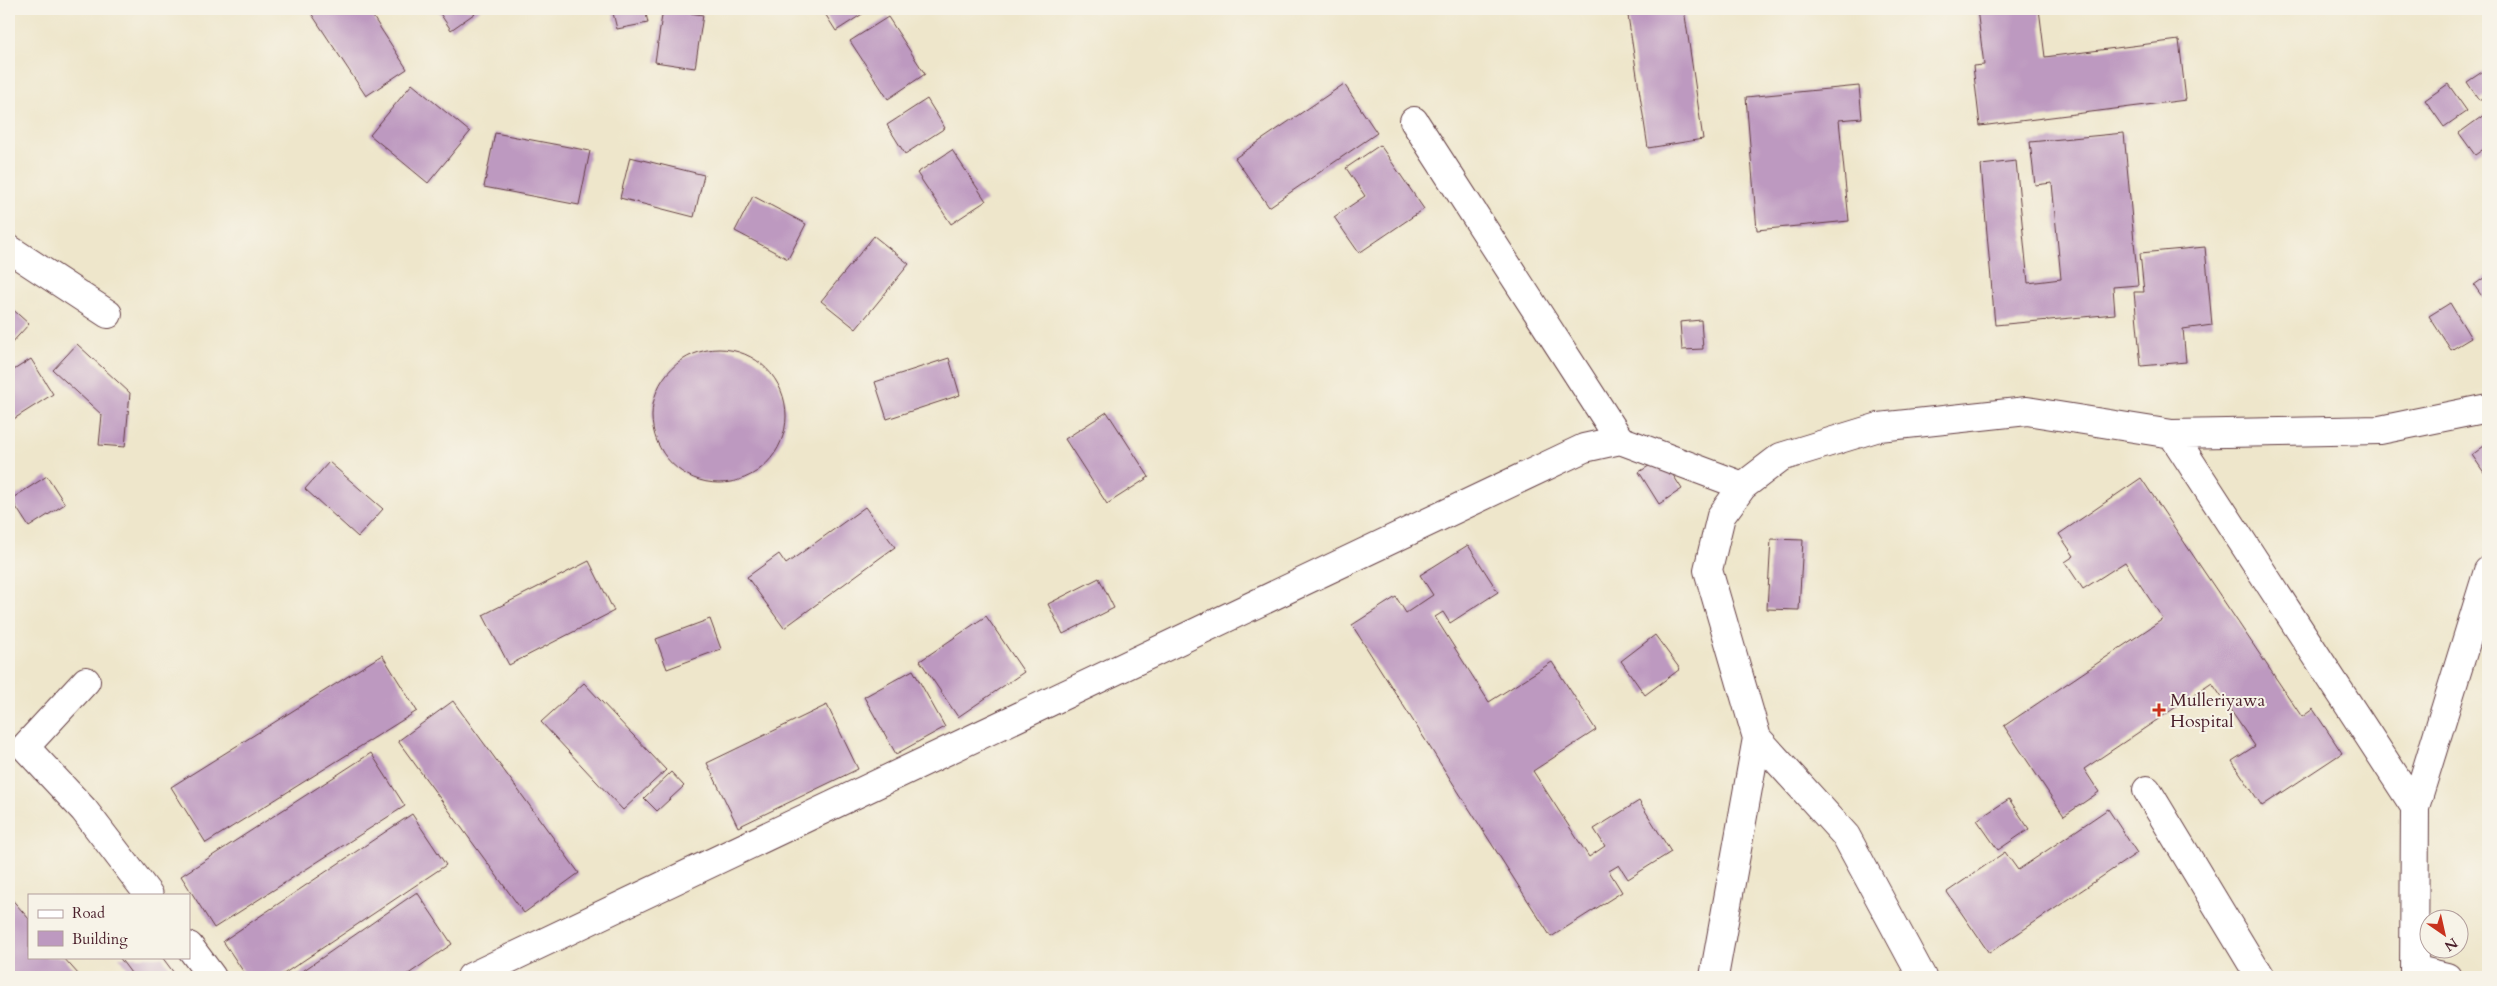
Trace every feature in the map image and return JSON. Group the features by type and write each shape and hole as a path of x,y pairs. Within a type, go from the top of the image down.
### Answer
{"street":[{"path":"1414,121 1620,440"},
{"path":"9,248 108,314"},
{"path":"1922,977 1846,836 1757,738 1708,570 1721,516 1743,486 1781,457 1880,427 2027,411 2172,434 2380,430 2488,408"},
{"path":"2172,434 2415,807"},
{"path":"471,977 1584,448 1620,440 1743,486"},
{"path":"2446,977 2414,973 2415,807 2488,570"},
{"path":"86,681 25,746 84,810 148,894"},
{"path":"1714,977 1757,738"},
{"path":"2147,790 2260,977"},
{"path":"190,947 212,977"}],"building":[{"path":"368,9 407,69 366,96 309,10"},
{"path":"437,9 481,9 451,30"},
{"path":"612,9 645,9 648,23 617,29"},
{"path":"663,9 703,15 695,68 655,62"},
{"path":"822,9 870,9 836,31"},
{"path":"1627,9 1684,9 1703,139 1648,148"},
{"path":"1977,9 2039,9 2045,57 2179,40 2186,100 1980,126 1973,66 1984,65"},
{"path":"888,17 925,74 888,99 850,41"},
{"path":"2488,68 2488,94 2479,100 2467,82"},
{"path":"412,84 470,132 428,183 370,135"},
{"path":"1344,84 1377,133 1269,207 1235,158"},
{"path":"2448,84 2467,111 2444,127 2425,100"},
{"path":"1859,86 1862,118 1839,120 1849,221 1757,230 1746,97"},
{"path":"927,99 945,128 905,154 887,125"},
{"path":"2488,112 2488,146 2475,155 2459,133"},
{"path":"495,133 590,151 579,205 484,187"},
{"path":"2124,133 2138,285 2113,287 2115,314 1995,325 1981,165 2016,161 2028,283 2061,279 2052,183 2035,185 2030,142"},
{"path":"1380,145 1424,209 1359,253 1334,217 1365,196 1346,168"},
{"path":"952,150 986,201 951,224 917,173"},
{"path":"630,157 704,175 694,217 620,198"},
{"path":"2488,174 2488,185 2483,179"},
{"path":"753,196 806,224 788,259 735,231"},
{"path":"874,236 909,264 856,329 821,301"},
{"path":"2205,247 2212,325 2183,329 2186,362 2141,366 2134,292 2144,292 2140,253"},
{"path":"2488,275 2488,305 2474,285"},
{"path":"2450,303 2471,338 2451,350 2429,316"},
{"path":"9,306 29,324 9,346"},
{"path":"1701,320 1703,349 1682,350 1680,322"},
{"path":"77,344 130,393 125,447 99,445 102,415 53,370"},
{"path":"719,349 745,354 767,368 781,390 786,416 781,442 767,464 745,478 719,483 693,478 671,464 657,442 652,416 657,390 671,368 693,354"},
{"path":"949,358 960,395 887,419 875,382"},
{"path":"31,359 53,394 9,422 9,373"},
{"path":"1107,412 1149,477 1107,504 1065,439"},
{"path":"2488,443 2488,472 2485,474 2472,455"},
{"path":"1662,458 1682,489 1659,504 1639,472"},
{"path":"329,462 383,509 358,537 305,489"},
{"path":"47,476 65,504 29,527 11,499"},
{"path":"2141,478 2302,717 2313,709 2342,753 2262,806 2232,761 2255,746 2212,683 2084,769 2099,792 2064,816 2004,726 2163,619 2125,562 2083,589 2065,562 2074,556 2059,534"},
{"path":"865,507 895,547 784,628 747,577 779,554 786,564"},
{"path":"1771,539 1803,540 1799,610 1767,609"},
{"path":"1468,545 1498,592 1450,623 1443,612 1435,617 1489,702 1552,662 1596,730 1533,771 1589,857 1605,846 1594,829 1639,801 1671,852 1628,879 1619,865 1609,871 1622,892 1551,937 1352,625 1396,597 1406,613 1433,595 1420,575"},
{"path":"589,561 614,611 509,665 483,615"},
{"path":"1099,578 1114,608 1063,634 1048,604"},
{"path":"986,616 1024,672 958,717 920,661"},
{"path":"710,619 721,649 667,669 656,639"},
{"path":"1655,635 1680,669 1645,695 1621,661"},
{"path":"382,655 417,711 206,843 171,787"},
{"path":"913,670 945,727 896,754 864,697"},
{"path":"584,683 666,770 623,810 541,722"},
{"path":"453,701 579,873 524,913 398,741"},
{"path":"827,705 858,769 738,827 707,763"},
{"path":"371,753 405,806 214,928 181,876"},
{"path":"671,772 684,786 657,811 644,798"},
{"path":"2009,799 2029,829 1998,850 1977,820"},
{"path":"2108,809 2137,853 1989,953 1947,892 2005,852 2018,870"},
{"path":"412,814 446,865 279,977 247,977 223,941"},
{"path":"417,892 452,944 404,977 294,977"},
{"path":"9,896 28,918 28,958 64,958 79,975 76,977 9,977"},
{"path":"120,958 163,958 177,977 134,977"}],"place":[{"name":"Mulleriyawa Hospital","path":"2159,710"}]}
